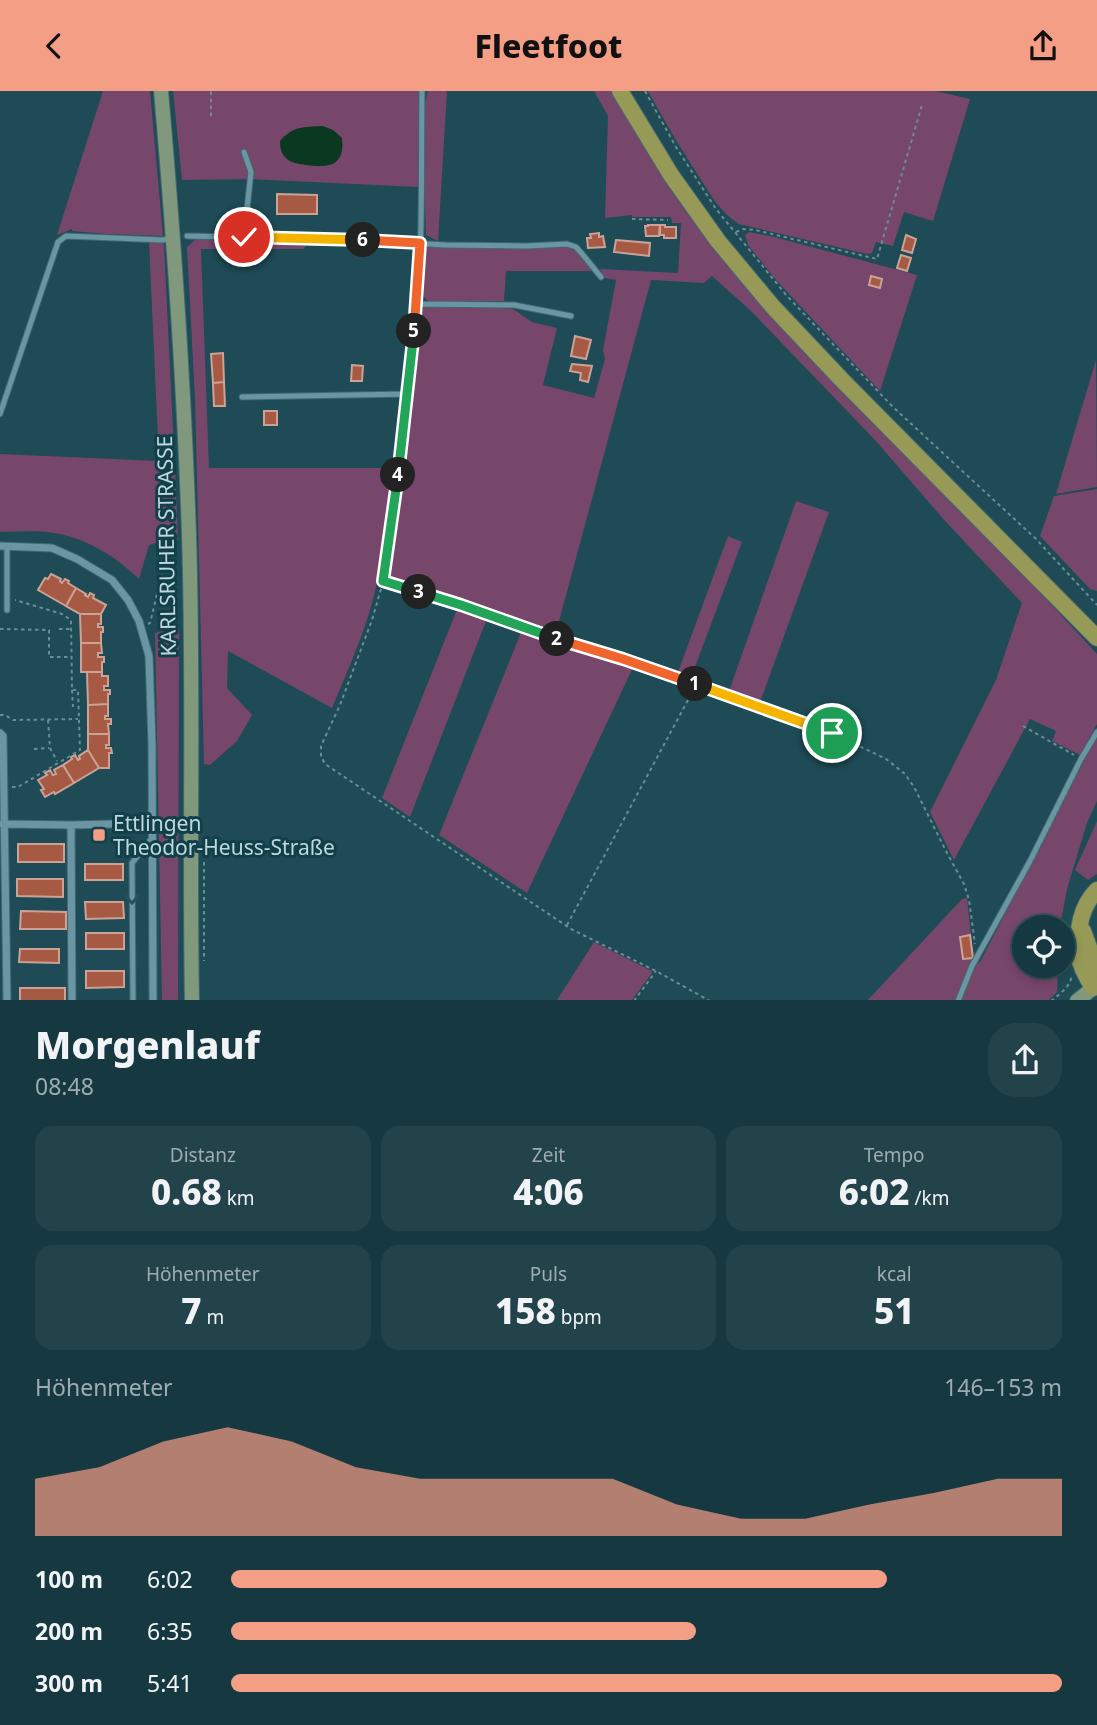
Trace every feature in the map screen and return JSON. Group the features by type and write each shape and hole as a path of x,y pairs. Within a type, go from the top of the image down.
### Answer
{"main road":[{"name":"KARLSRUHER STRASSE","path":"161,91 181,237 189,537 192,1000"},
{"path":"620,91 694,208 773,307 1097,638"},
{"path":"1097,890 1084,908 1081,922 1089,956 1097,969"},
{"path":"1077,1000 1095,987 1083,972 1089,956"}],"street":[{"path":"3,546 52,548 77,559 112,580 128,600 141,627 149,656 152,744 153,1000"},
{"path":"0,733 4,787 2,824 7,1000"},
{"path":"2,824 152,823"},
{"path":"71,825 72,1000"}],"lane":[{"path":"383,581 401,453 417,304 422,91"},
{"path":"244,152 251,172 244,237"},
{"path":"0,414 58,242 66,236 163,240 181,237 244,237 446,245 568,244 576,247 601,277"},
{"path":"417,304 514,305 571,316"},
{"path":"242,397 408,394"},
{"path":"3,546 7,610"},
{"path":"958,1000 972,966 1097,732"},
{"path":"133,1000 132,863 152,838"}],"path":[{"path":"211,91 211,116"},
{"path":"645,91 676,147 716,209 787,296 893,407 1036,539 1097,605"},
{"path":"736,232 743,229 755,230 877,259 922,105"},
{"path":"632,219 668,220"},
{"path":"141,627 150,623 173,543 189,537"},
{"path":"710,1000 567,926 325,764 321,746 345,693 372,620 383,581 623,659 832,733 886,759 905,774 914,787 964,884 969,900 976,951 981,953"},
{"path":"7,598 71,619 73,707"},
{"path":"0,629 49,630 49,657 72,657"},
{"path":"59,629 71,629"},
{"path":"567,926 696,685"},
{"path":"4,787 18,787 80,750 78,690 72,690"},
{"path":"0,715 13,720 79,719"},
{"path":"48,719 50,748 58,763"},
{"path":"1023,726 1081,759"},
{"path":"34,749 50,748"},
{"path":"1051,1000 1071,982 1073,966 1089,956"},
{"path":"634,1000 656,971"}],"shaded area":[{"path":"103,91 150,91 163,236 107,234 72,229 57,235"},
{"path":"173,91 419,91 418,187 251,179 182,180"},
{"path":"428,91 447,91 438,241 426,235 425,103"},
{"path":"594,91 614,91 675,194 760,302 1097,654 1097,724 1080,755 1052,741 1056,731 1030,719 954,860 930,812 996,680 1022,603 946,522 875,440 751,311 712,276 704,283 651,280 555,636 479,605 388,578 386,572 405,447 420,311 426,307 513,309 532,322 557,328 543,385 594,398 605,359 603,350 616,280 605,278 600,269 678,273 681,223 672,223 671,217 632,215 605,218 608,116"},
{"path":"648,91 935,91 970,99 933,221 904,212 893,246 876,242 872,253 867,254 739,224 732,219 707,189"},
{"path":"323,126 342,138 338,160 322,166 303,165 287,159 281,150 280,141 289,132 304,127"},
{"path":"749,232 917,275 880,391 776,280 748,245 745,235"},
{"path":"196,239 293,240 294,245 306,246 303,249 201,249 209,468 397,468 384,555 381,555 374,595 348,671 332,708 228,651 227,688 252,715 237,741 210,765 204,764 195,399 187,247"},
{"path":"149,242 164,245 178,534 174,538 149,545 139,579 111,556 78,539 47,532 0,532 0,454 159,461"},
{"path":"427,247 566,247 576,251 593,271 506,271 504,301 428,301 420,293 422,253"},
{"path":"1096,360 1097,487 1056,494"},
{"path":"1097,489 1097,591 1090,589 1040,536 1054,496"},
{"path":"796,501 829,512 759,705 728,694"},
{"path":"728,536 742,542 690,680 677,675"},
{"path":"458,607 488,616 410,817 382,798"},
{"path":"179,627 178,1000 162,1000 155,633"},
{"path":"522,630 634,665 527,893 439,835"},
{"path":"1097,737 1097,801 1087,823 1067,889 1062,915 1012,915 1012,978 1058,978 1057,992 1049,1000 868,1000 962,899 967,898 974,963 980,962"},
{"path":"1097,821 1097,874 1088,880 1075,870"},
{"path":"594,942 652,971 632,1000 557,1000"}],"building":[{"path":"277,194 317,195 317,214 277,214"},
{"path":"660,225 659,236 646,236 645,226"},
{"path":"660,225 676,227 676,238 664,238 664,235 660,235"},
{"path":"599,233 599,237 603,236 605,247 588,248 587,238 591,238 590,234"},
{"path":"906,235 916,239 912,253 902,250"},
{"path":"616,240 650,243 649,256 614,252"},
{"path":"901,255 911,258 907,271 897,268"},
{"path":"871,276 882,279 880,288 869,285"},
{"path":"575,336 591,340 586,359 571,356"},
{"path":"223,353 224,382 213,383 211,354"},
{"path":"572,364 592,366 588,382 580,380 581,373 570,371"},
{"path":"352,365 363,366 362,381 351,381"},
{"path":"224,382 225,406 214,406 213,383"},
{"path":"264,411 277,411 277,425 264,425"},
{"path":"51,574 61,579 62,583 65,579 69,581 68,583 76,588 66,606 38,590 45,578 48,579"},
{"path":"76,588 88,597 90,593 94,595 93,598 106,605 101,614 80,614 66,606"},
{"path":"80,614 101,614 101,624 98,624 98,627 103,627 101,643 81,643"},
{"path":"81,643 101,643 102,653 98,653 98,657 104,657 102,672 81,672"},
{"path":"87,672 102,672 102,676 108,676 108,686 104,686 104,690 110,690 108,704 88,705"},
{"path":"108,704 108,716 105,716 105,719 111,719 111,724 108,724 109,734 88,734 88,705"},
{"path":"88,734 109,734 109,745 106,745 106,748 111,748 112,753 109,753 109,768 99,768 88,750"},
{"path":"88,750 99,768 74,783 63,765 75,755 80,759 79,756"},
{"path":"63,765 74,783 45,797 41,790 44,789 38,780 50,770 53,775 56,774 54,770"},
{"path":"18,844 64,844 64,862 18,862"},
{"path":"85,864 123,864 123,880 85,880"},
{"path":"17,879 63,879 63,897 17,896"},
{"path":"85,902 123,902 124,918 86,919"},
{"path":"21,911 66,912 66,929 20,929"},
{"path":"86,933 124,933 124,949 86,949"},
{"path":"970,935 973,958 963,959 960,937"},
{"path":"20,949 59,949 59,963 19,962"},
{"path":"86,971 124,971 124,987 86,988"},
{"path":"20,988 65,988 65,1000 20,1000"}],"place":[{"name":"Ettlingen Theodor-Heuss-Straße","path":"99,835"}],"route":[{"path":"244,237 420,243 417,304 403,442 383,581 623,659 832,733"}]}
